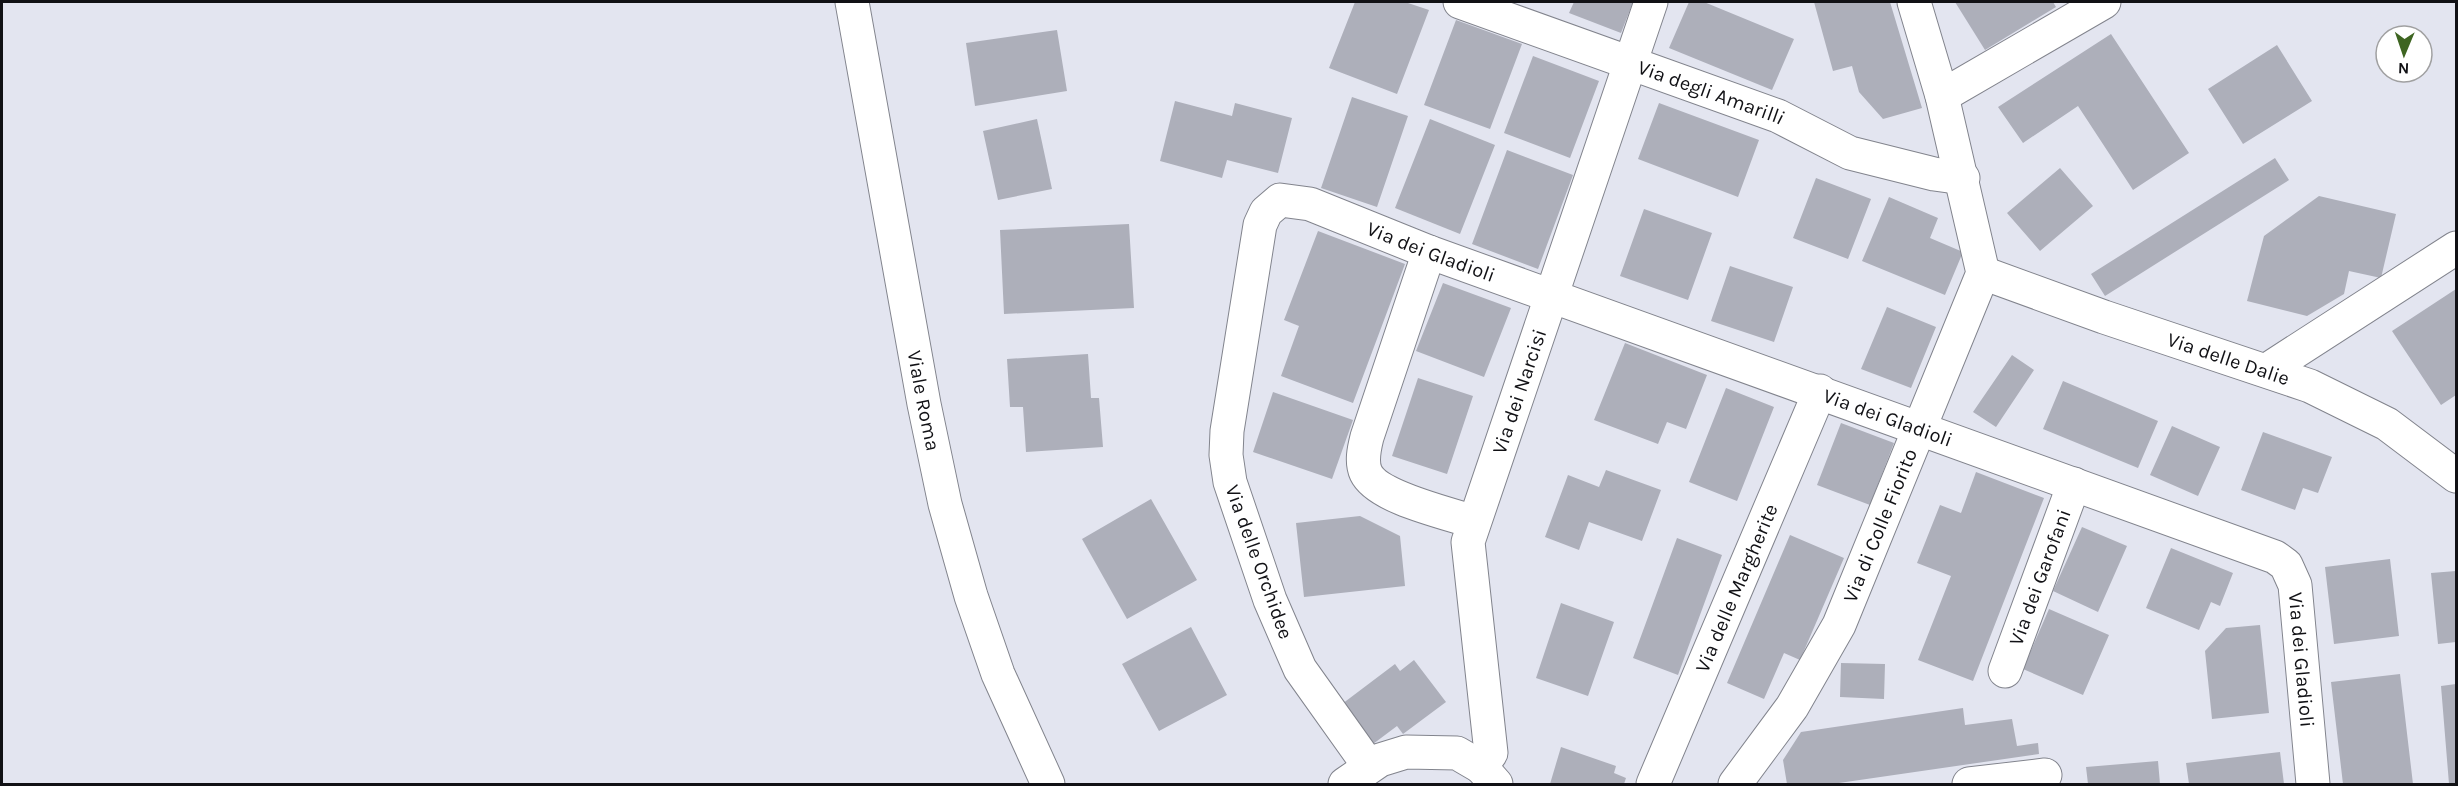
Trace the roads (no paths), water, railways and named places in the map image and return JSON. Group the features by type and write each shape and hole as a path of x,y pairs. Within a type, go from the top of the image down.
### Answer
{"street":[{"name":"Viale Roma","path":"852,2 924,404 945,504 971,596 998,674 1048,784"},
{"name":"Via degli Amarilli","path":"1460,2 1778,116 1850,153 1934,174 1963,178"},
{"name":"Via dei Narcisi","path":"1489,776 1491,753 1468,542 1651,2"},
{"path":"1914,2 1963,178 1983,273"},
{"path":"1942,96 2104,2"},
{"name":"Via dei Gladioli","path":"1280,200 1310,204 1429,252 2268,554 2286,565 2296,592 2313,784"},
{"name":"Via delle Orchidee","path":"1280,200 1266,212 1260,225 1228,420 1228,468 1233,493 1270,600 1300,669 1357,775"},
{"path":"2267,370 2457,248"},
{"path":"1429,252 1367,437 1364,466 1372,482 1388,492 1474,522"},
{"name":"Via delle Dalie","path":"1983,273 2104,317 2267,370 2328,394 2387,424 2457,476"},
{"name":"Via di Colle Fiorito","path":"1735,784 1792,707 1839,625 1983,273"},
{"name":"Via delle Margherite","path":"1653,784 1820,391"},
{"name":"Via dei Garofani","path":"2005,671 2074,484"},
{"path":"1357,775 1394,754 1422,751 1457,753 1489,776"},
{"path":"1969,784 2045,775"}]}
